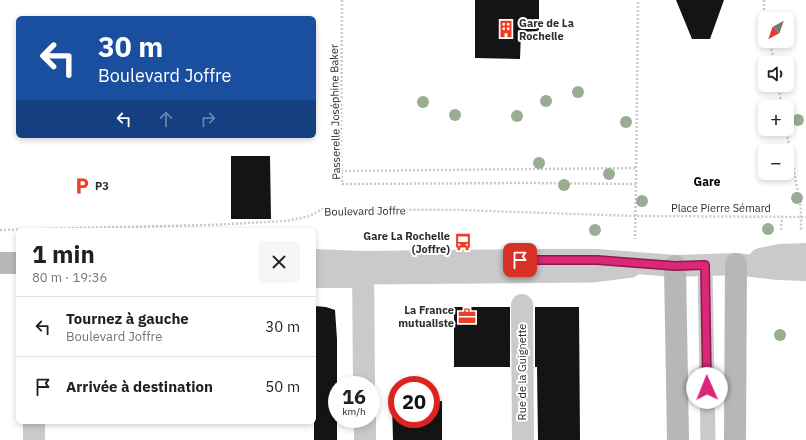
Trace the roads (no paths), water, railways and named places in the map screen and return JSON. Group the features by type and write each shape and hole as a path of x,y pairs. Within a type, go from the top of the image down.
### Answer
{"main road":[{"path":"0,263 16,263"},
{"path":"735,440 736,264"},
{"path":"675,266 678,440"}],"street":[{"path":"736,264 780,255 804,246"},
{"path":"316,260 363,269"},
{"path":"316,276 363,269 513,260 597,260 675,266 736,264 778,269 806,270"},
{"path":"363,269 364,376"},
{"name":"Rue de la Guignette","path":"522,305 523,440"},
{"path":"34,424 34,440"},
{"path":"365,428 365,440"}],"lane":[{"path":"705,265 708,440"}],"place":[{"name":"Gare de La Rochelle","path":"506,29"},
{"name":"P3","path":"82,186"},
{"name":"Gare La Rochelle (Joffre)","path":"463,242"},
{"name":"La France mutualiste","path":"467,316"}],"district":[{"name":"Gare","path":"707,182"}]}
